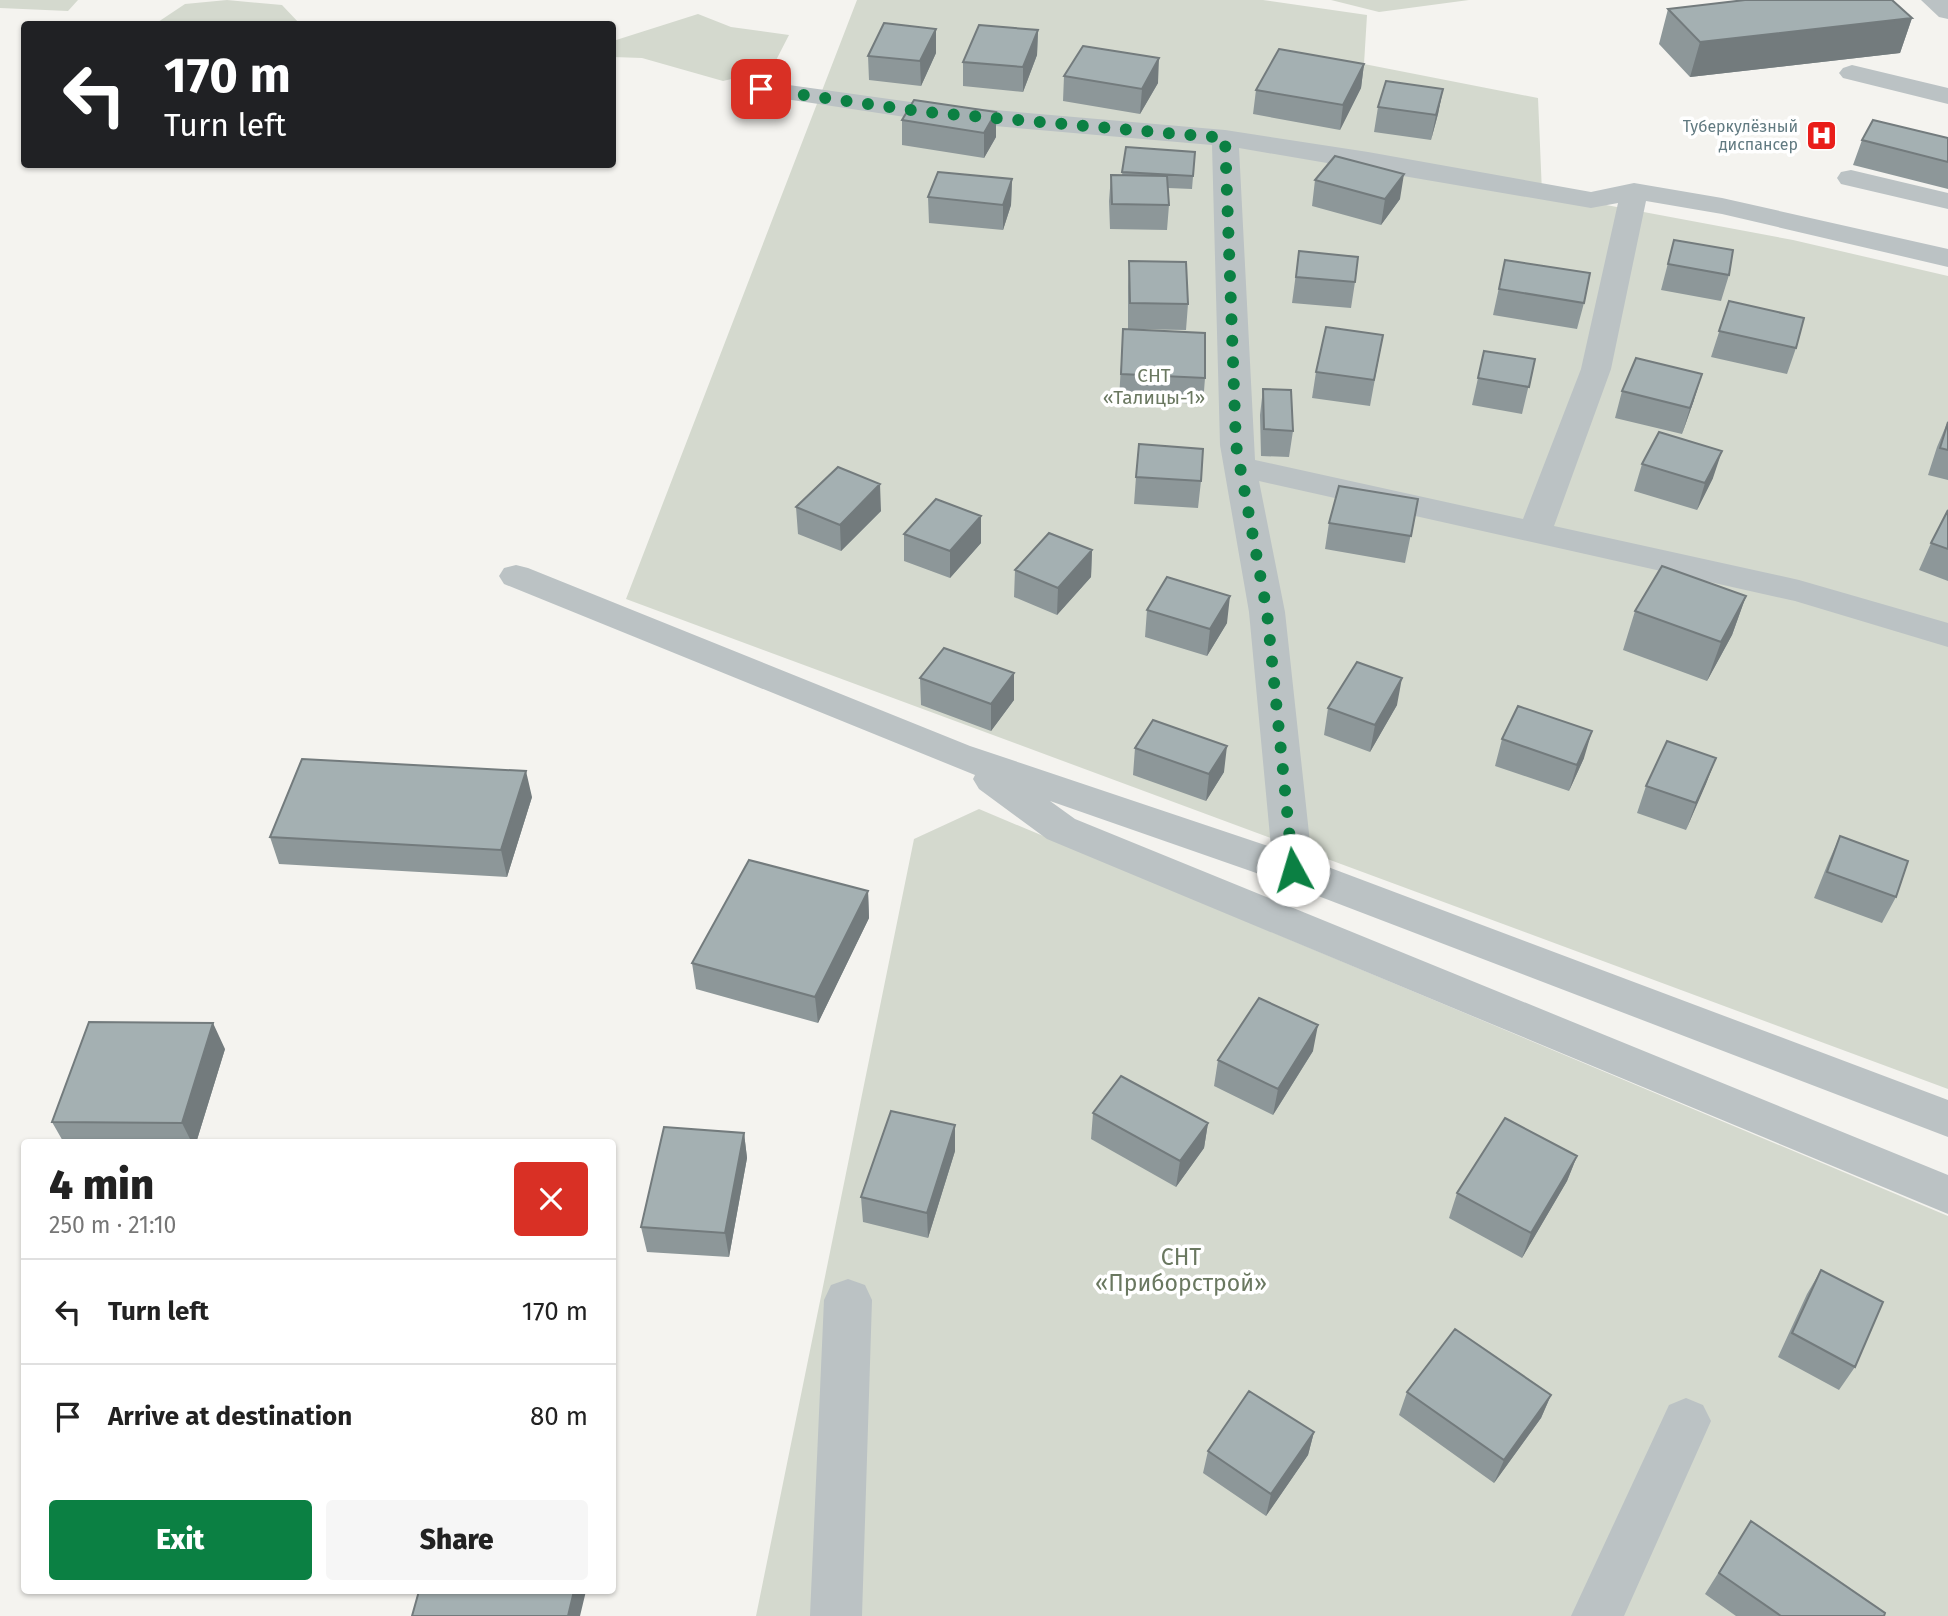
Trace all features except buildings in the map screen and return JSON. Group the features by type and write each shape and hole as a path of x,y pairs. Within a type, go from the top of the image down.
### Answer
{"lane":[{"path":"1933,0 1948,12"},
{"path":"1852,73 1948,96"},
{"path":"761,89 925,112 1225,138 1368,160 1591,200 1634,191 1722,206 1948,258"},
{"path":"1225,138 1238,466 1267,612 1293,870"},
{"path":"1851,178 1948,201"},
{"path":"1536,530 1595,369 1634,191"},
{"path":"1238,466 1536,530 1800,591 1948,635"},
{"path":"516,576 957,755 1293,870 1948,1119"},
{"path":"957,755 1061,829 1948,1195"},
{"path":"836,1616 848,1300"},
{"path":"1597,1616 1686,1421"}],"green space":[{"path":"0,0 78,0 68,11 0,8"},
{"path":"227,0 282,5 297,21 160,21 185,4"},
{"name":"СНТ «Талицы-1»","path":"857,0 1263,0 1367,15 1364,64 1538,98 1542,193 1793,240 1948,276 1948,1089 626,599"},
{"path":"1331,0 1469,0 1379,12"},
{"path":"698,14 731,27 789,35 771,70 723,81 642,58 616,57 616,40"},
{"name":"СНТ «Приборстрой»","path":"979,809 1948,1216 1948,1616 756,1616 914,839"}],"place":[{"name":"Туберкулёзный диспансер","path":"1821,135"}],"route":[{"path":"761,89 925,112 1225,138 1236,445 1267,612 1293,870"}]}
